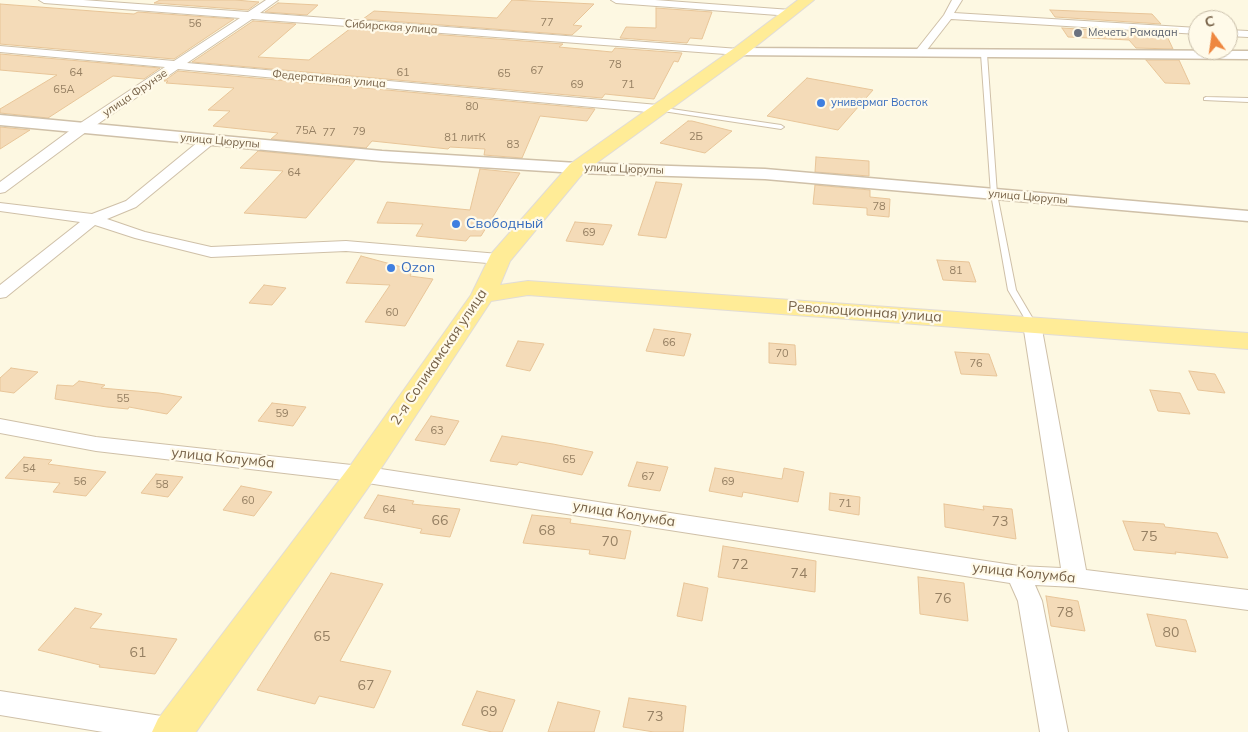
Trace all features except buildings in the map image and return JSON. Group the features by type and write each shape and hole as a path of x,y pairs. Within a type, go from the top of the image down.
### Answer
{"main road":[{"name":"2-я Соликамская улица","path":"175,731 361,474 483,295 499,260 577,168 739,52 807,0"},
{"name":"Революционная улица","path":"483,295 528,288 1032,324 1248,342"}],"street":[{"name":"Сибирская улица","path":"44,0 248,17 739,52"},
{"name":"улица Фрунзе","path":"0,189 81,129 273,0"},
{"path":"616,0 792,13"},
{"path":"919,53 948,16 957,0"},
{"path":"948,16 1188,30"},
{"name":"Федеративная улица","path":"0,49 658,109"},
{"path":"739,52 1248,55"},
{"name":"улица Цюрупы","path":"0,120 382,156 577,168 765,174 1248,216"},
{"path":"0,293 93,219 131,204 209,140"},
{"path":"0,207 93,219 140,235 211,252 346,246 499,260"},
{"path":"1032,324 1075,578"},
{"name":"улица Колумба","path":"0,426 96,444 361,474 1019,575 1075,578 1248,600"},
{"path":"1019,575 1030,601 1054,732"},
{"path":"0,703 175,731"}],"lane":[{"path":"984,54 994,194 1012,290 1032,324"},
{"path":"1206,99 1248,100"},
{"path":"658,109 781,127"}],"place":[{"name":"Мечеть Рамадан","path":"1078,33"},
{"name":"универмаг Восток","path":"821,103"},
{"name":"Свободный","path":"456,224"},
{"name":"Ozon","path":"391,268"}]}
